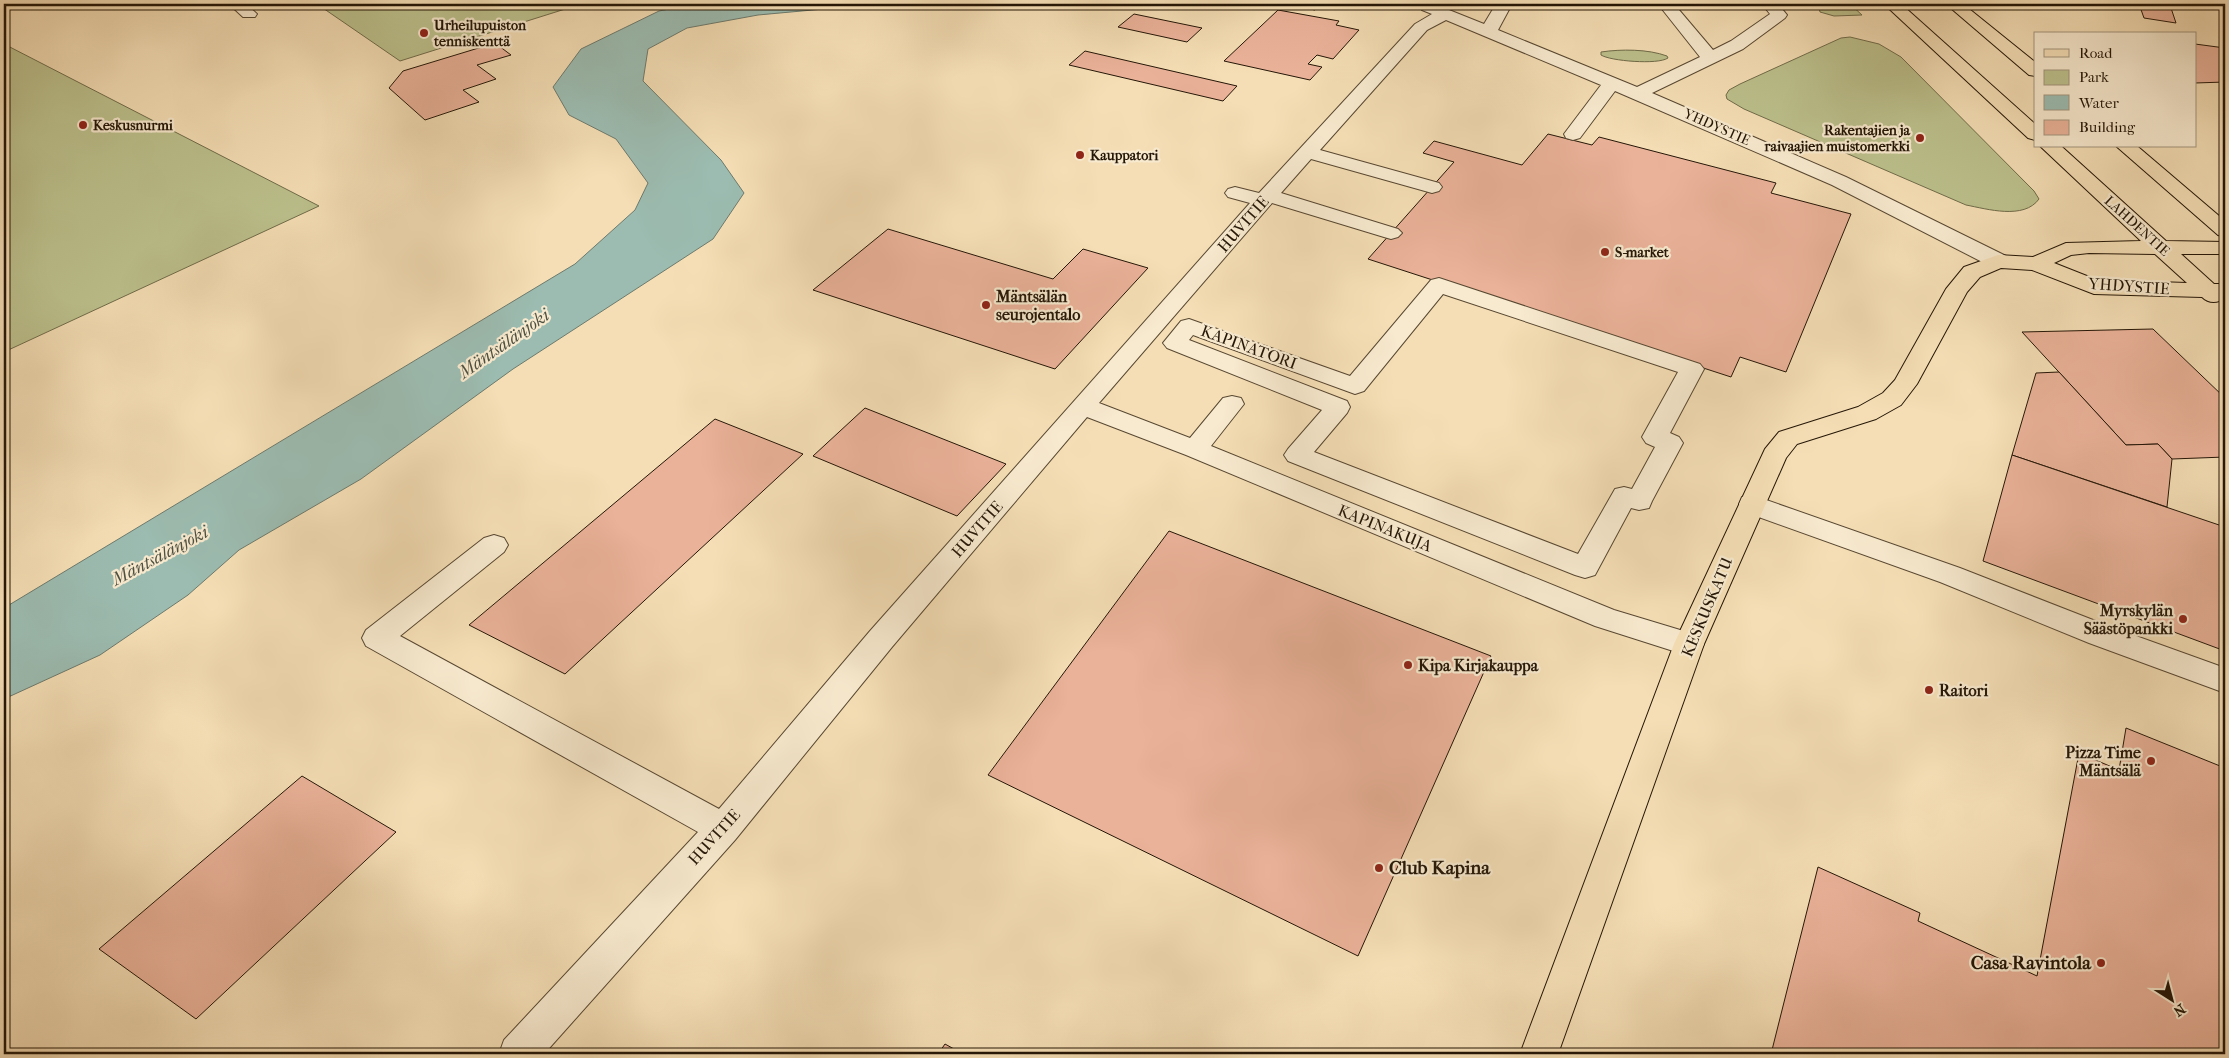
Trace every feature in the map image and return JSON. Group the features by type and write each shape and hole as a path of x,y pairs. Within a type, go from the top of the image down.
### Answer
{"main road":[{"path":"1892,4 2034,133"},
{"path":"1954,4 2034,70"},
{"name":"LAHDENTIE","path":"2051,148 2159,247 2217,291 2225,306"},
{"path":"2127,148 2225,231"},
{"path":"2036,264 2066,249 2225,248"},
{"name":"YHDYSTIE","path":"1998,261 2036,264 2094,287 2217,291"},
{"name":"KESKUSKATU","path":"1539,1054 1689,644 1774,455 1788,438 1867,413 1892,399 1905,384 1957,288 1972,272 1998,261"}],"street":[{"name":"YHDYSTIE","path":"1422,4 1639,93 1839,181 1998,261"},
{"path":"1488,32 1504,4"},
{"path":"1666,4 1711,59"},
{"path":"1639,93 1737,45 1779,15 1770,4"},
{"name":"HUVITIE","path":"518,1054 596,966 723,829 881,639 1307,152 1421,27 1429,21 1445,15"},
{"path":"1573,134 1613,82"},
{"path":"1307,152 1432,187"},
{"path":"1235,193 1266,198 1391,233"},
{"name":"KAPINATORI","path":"1440,285 1692,369 1655,437 1670,442 1647,487 1639,501 1624,496 1585,568 1297,455 1338,407 1175,343 1189,326 1355,386 1440,285"},
{"path":"1195,449 1232,404"},
{"name":"KAPINAKUJA","path":"1083,406 1195,449 1605,618 1689,644"},
{"path":"1752,504 1950,575 2100,635 2225,681"},
{"path":"494,545 377,638 723,829"}],"green space":[{"name":"Urheilupuiston tenniskenttä","path":"317,4 576,4 578,5 400,61"},
{"path":"1824,4 1850,4 1862,15 1834,16 1820,12 1819,8 1827,8"},
{"path":"1850,37 1879,44 1901,57 2034,191 2039,199 2024,209 2015,211 1994,210 1966,205 1744,109 1727,99 1726,95 1729,90 1740,84 1841,38"},
{"name":"Keskusnurmi","path":"4,44 319,206 4,352"},
{"path":"1617,50 1643,51 1660,54 1668,58 1645,62 1606,57 1601,55 1601,52"}],"water":[{"name":"Mäntsälänjoki","path":"695,4 878,4 758,15 687,28 648,49 643,81 721,160 744,193 713,239 513,369 361,479 239,550 188,595 100,655 4,699 4,608 575,264 635,210 648,183 616,139 569,115 553,87 581,49 659,11"}],"building":[{"path":"1286,4 1321,4 1315,10"},
{"path":"1570,4 1643,4 1647,9 1573,9"},
{"path":"2139,4 2171,8 2176,23 2144,18"},
{"path":"1278,10 1339,21 1336,25 1359,30 1333,59 1317,55 1308,64 1322,67 1310,80 1224,61"},
{"path":"1134,14 1202,28 1187,42 1118,27"},
{"path":"495,43 511,55 477,65 496,79 463,90 479,102 425,120 389,88 403,71"},
{"path":"2196,44 2225,48 2225,82 2196,83"},
{"path":"1085,51 1237,86 1223,101 1069,65"},
{"name":"S-market","path":"1548,134 1592,145 1599,137 1776,183 1771,193 1851,214 1786,372 1740,357 1731,377 1368,259 1454,162 1423,153 1434,141 1522,165"},
{"name":"Mäntsälän seurojentalo","path":"888,229 1053,279 1083,249 1148,268 1055,369 813,290"},
{"path":"2153,329 2225,398 2225,457 2172,459 2158,444 2126,445 2022,332"},
{"path":"2059,372 2126,445 2158,444 2172,459 2167,507 2012,455 2036,373"},
{"path":"865,408 1006,464 957,516 813,456"},
{"path":"715,419 803,454 565,674 469,625"},
{"path":"2012,455 2225,527 2225,651 1983,561"},
{"path":"1169,531 1491,656 1358,956 988,775"},
{"path":"2126,728 2225,768 2225,1054 1771,1054 1818,867 1920,913 1918,921 2037,976 2079,753 2119,770"},
{"path":"302,776 396,832 196,1019 99,949"},
{"path":"945,1044 963,1054 938,1054"}],"place":[{"name":"Urheilupuiston tenniskenttä","path":"424,33"},
{"name":"Keskusnurmi","path":"83,125"},
{"name":"Rakentajien ja raivaajien muistomerkki","path":"1920,138"},
{"name":"Kauppatori","path":"1080,155"},
{"name":"S-market","path":"1605,252"},
{"name":"Mäntsälän seurojentalo","path":"986,305"},
{"name":"Myrskylän Säästöpankki","path":"2183,619"},
{"name":"Kipa Kirjakauppa","path":"1408,665"},
{"name":"Raitori","path":"1929,690"},
{"name":"Pizza Time Mäntsälä","path":"2151,761"},
{"name":"Club Kapina","path":"1379,868"},
{"name":"Casa Ravintola","path":"2101,963"}]}
